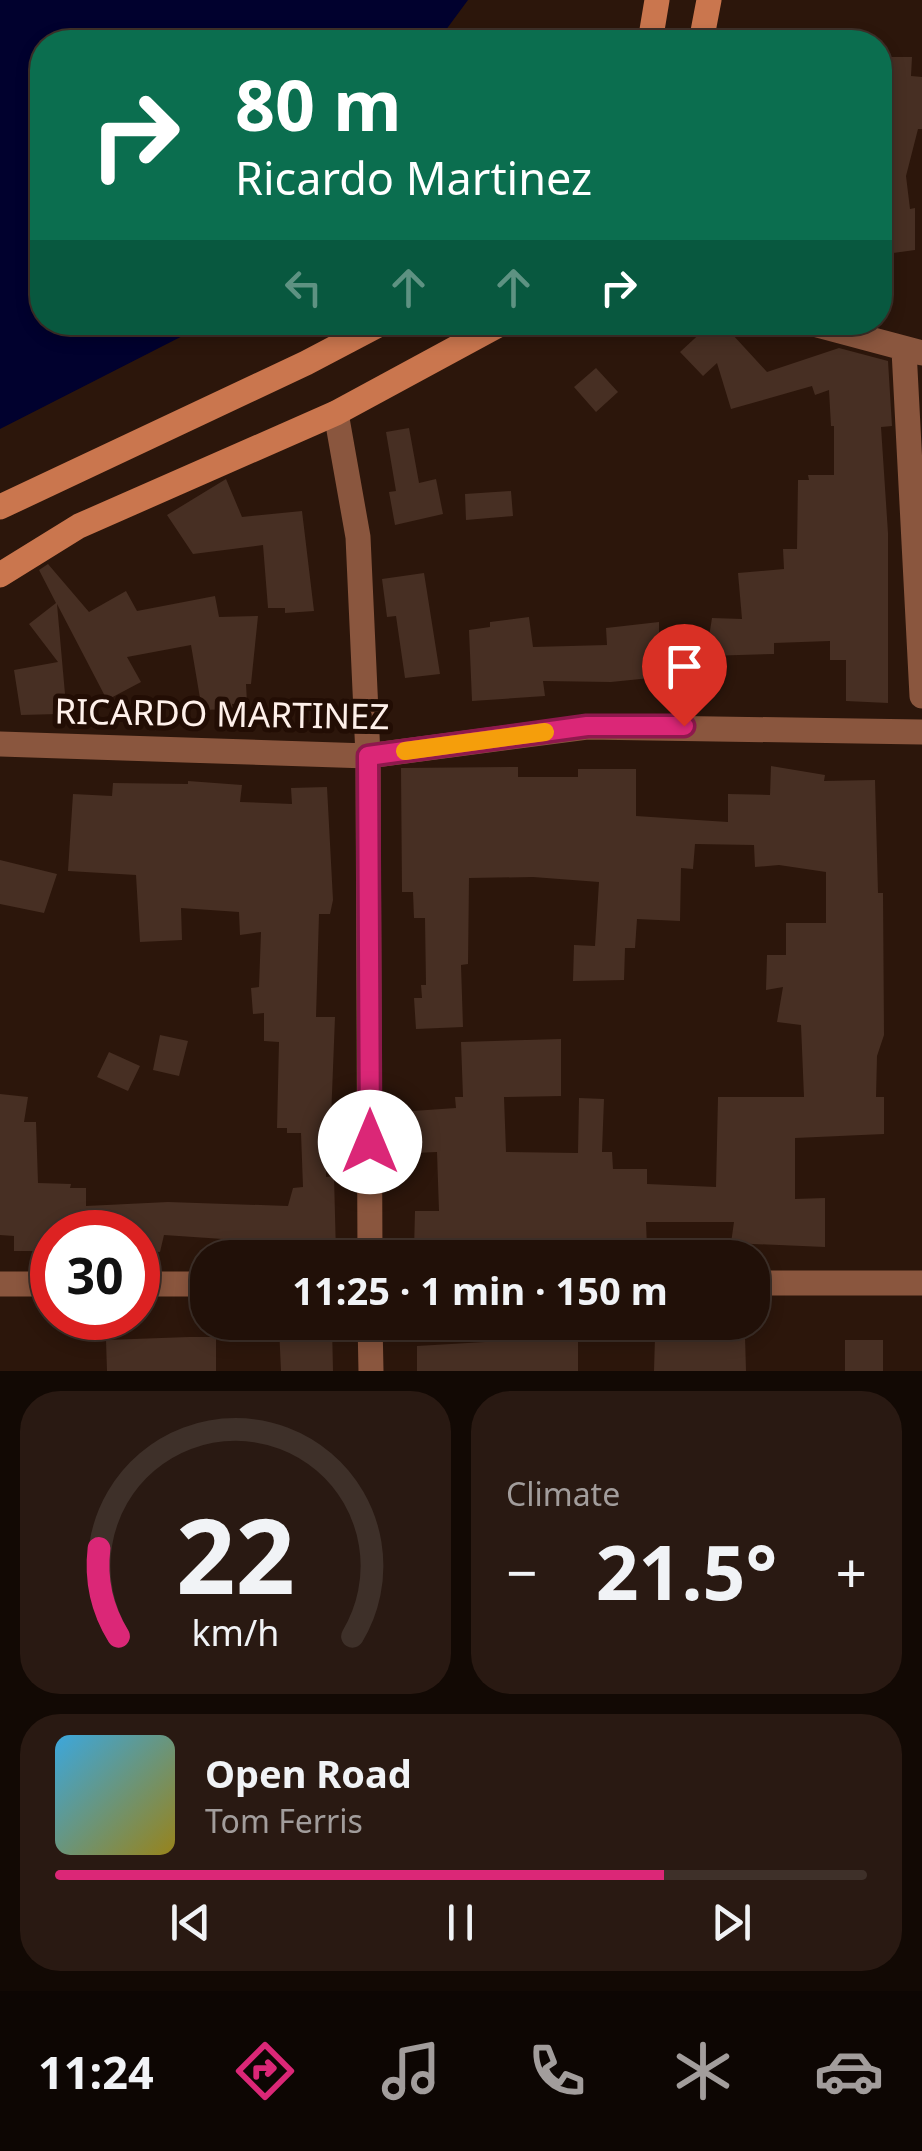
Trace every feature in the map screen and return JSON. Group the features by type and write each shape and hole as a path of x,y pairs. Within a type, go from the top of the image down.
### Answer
{"main road":[{"path":"652,30 657,0"},
{"path":"704,30 710,0"},
{"path":"0,507 359,335"},
{"path":"0,574 79,526 336,413 480,335"}],"street":[{"path":"852,335 913,352 922,696"},
{"path":"336,413 358,537 368,756 370,1240"},
{"name":"RICARDO MARTINEZ","path":"0,744 368,756 587,726 922,732"},
{"path":"770,1283 922,1283"},
{"path":"0,1284 30,1284"},
{"path":"160,1284 190,1284"},
{"path":"370,1340 371,1371"}],"shaded area":[{"path":"0,0 468,0 446,30 30,30 30,335 184,335 0,429"}],"building":[{"path":"892,57 912,57 911,76 922,77 922,129 918,129 906,176 910,209 915,208 915,250 892,253"},
{"path":"698,335 733,335 767,372 839,348 888,361 892,426 881,427 888,533 888,703 846,701 846,660 830,660 830,641 774,643 774,654 706,656 712,618 742,619 738,573 784,569 783,549 797,549 798,480 809,480 808,475 834,475 834,426 829,390 815,395 812,386 731,409 717,363 703,376 680,352"},
{"path":"596,368 618,392 596,412 574,387"},
{"path":"409,428 419,483 436,479 443,514 395,525 389,492 396,491 386,432"},
{"path":"226,479 242,517 302,511 314,611 285,613 285,608 268,608 263,545 193,554 167,515"},
{"path":"511,491 513,516 466,520 465,494"},
{"path":"48,564 89,612 126,591 137,611 215,596 219,617 258,616 251,684 246,684 247,703 232,704 233,709 202,710 191,645 127,657 141,682 107,700 57,604 65,694 58,714 21,715 14,670 58,662 29,624 56,603 39,570"},
{"path":"424,573 440,674 405,678 396,616 387,617 382,579"},
{"path":"529,617 533,647 607,645 606,628 659,622 659,645 703,645 702,691 660,690 660,677 611,682 543,681 545,696 472,701 469,630 490,627 490,622"},
{"path":"771,766 825,775 824,781 875,780 878,893 883,893 884,1035 877,1056 876,1097 884,1097 884,1134 795,1138 795,1199 825,1198 825,1247 731,1240 734,1222 646,1222 647,1240 414,1240 415,1211 439,1211 437,1152 414,1153 413,1111 456,1108 455,1097 463,1097 461,1042 561,1039 561,1096 504,1097 506,1152 578,1153 579,1098 604,1099 602,1152 612,1152 613,1169 647,1169 647,1184 716,1187 718,1097 804,1097 801,1025 777,1022 783,987 766,990 767,955 786,955 786,923 826,923 826,872 779,865 755,867 754,845 695,844 693,869 681,868 680,921 637,919 635,948 625,948 624,980 573,981 574,945 595,946 599,882 469,878 468,964 461,965 463,1027 416,1029 414,998 422,998 421,985 426,985 425,918 414,918 413,892 402,892 401,768 518,767 518,777 578,777 578,769 636,769 636,816 728,822 728,794 770,795"},
{"path":"113,783 242,785 240,802 292,804 291,788 327,787 333,900 330,914 319,914 316,1017 335,1017 331,1119 326,1119 326,1177 334,1176 336,1240 223,1240 164,1235 160,1252 160,1210 30,1210 30,1251 14,1251 14,1236 0,1235 0,1094 28,1097 24,1122 36,1122 38,1183 86,1188 86,1206 168,1202 288,1206 293,1188 303,1187 301,1133 277,1128 279,1042 264,1041 264,1013 253,1014 251,988 259,987 261,932 240,935 239,912 181,908 182,940 140,942 136,875 68,871 73,794 112,796"},
{"path":"0,860 57,874 44,913 0,904"},
{"path":"160,1035 188,1041 179,1076 153,1070"},
{"path":"109,1052 140,1066 128,1091 97,1077"},
{"path":"106,1340 216,1340 216,1371 107,1371"},
{"path":"280,1340 332,1340 333,1371 281,1371"},
{"path":"578,1340 578,1371 417,1371 417,1346"},
{"path":"655,1340 745,1340 746,1371 654,1371"},
{"path":"845,1340 883,1340 883,1371 845,1371"}],"slow traffic":[{"path":"405,751 545,732"}],"route":[{"path":"370,1142 368,756 587,726 684,726"}]}
